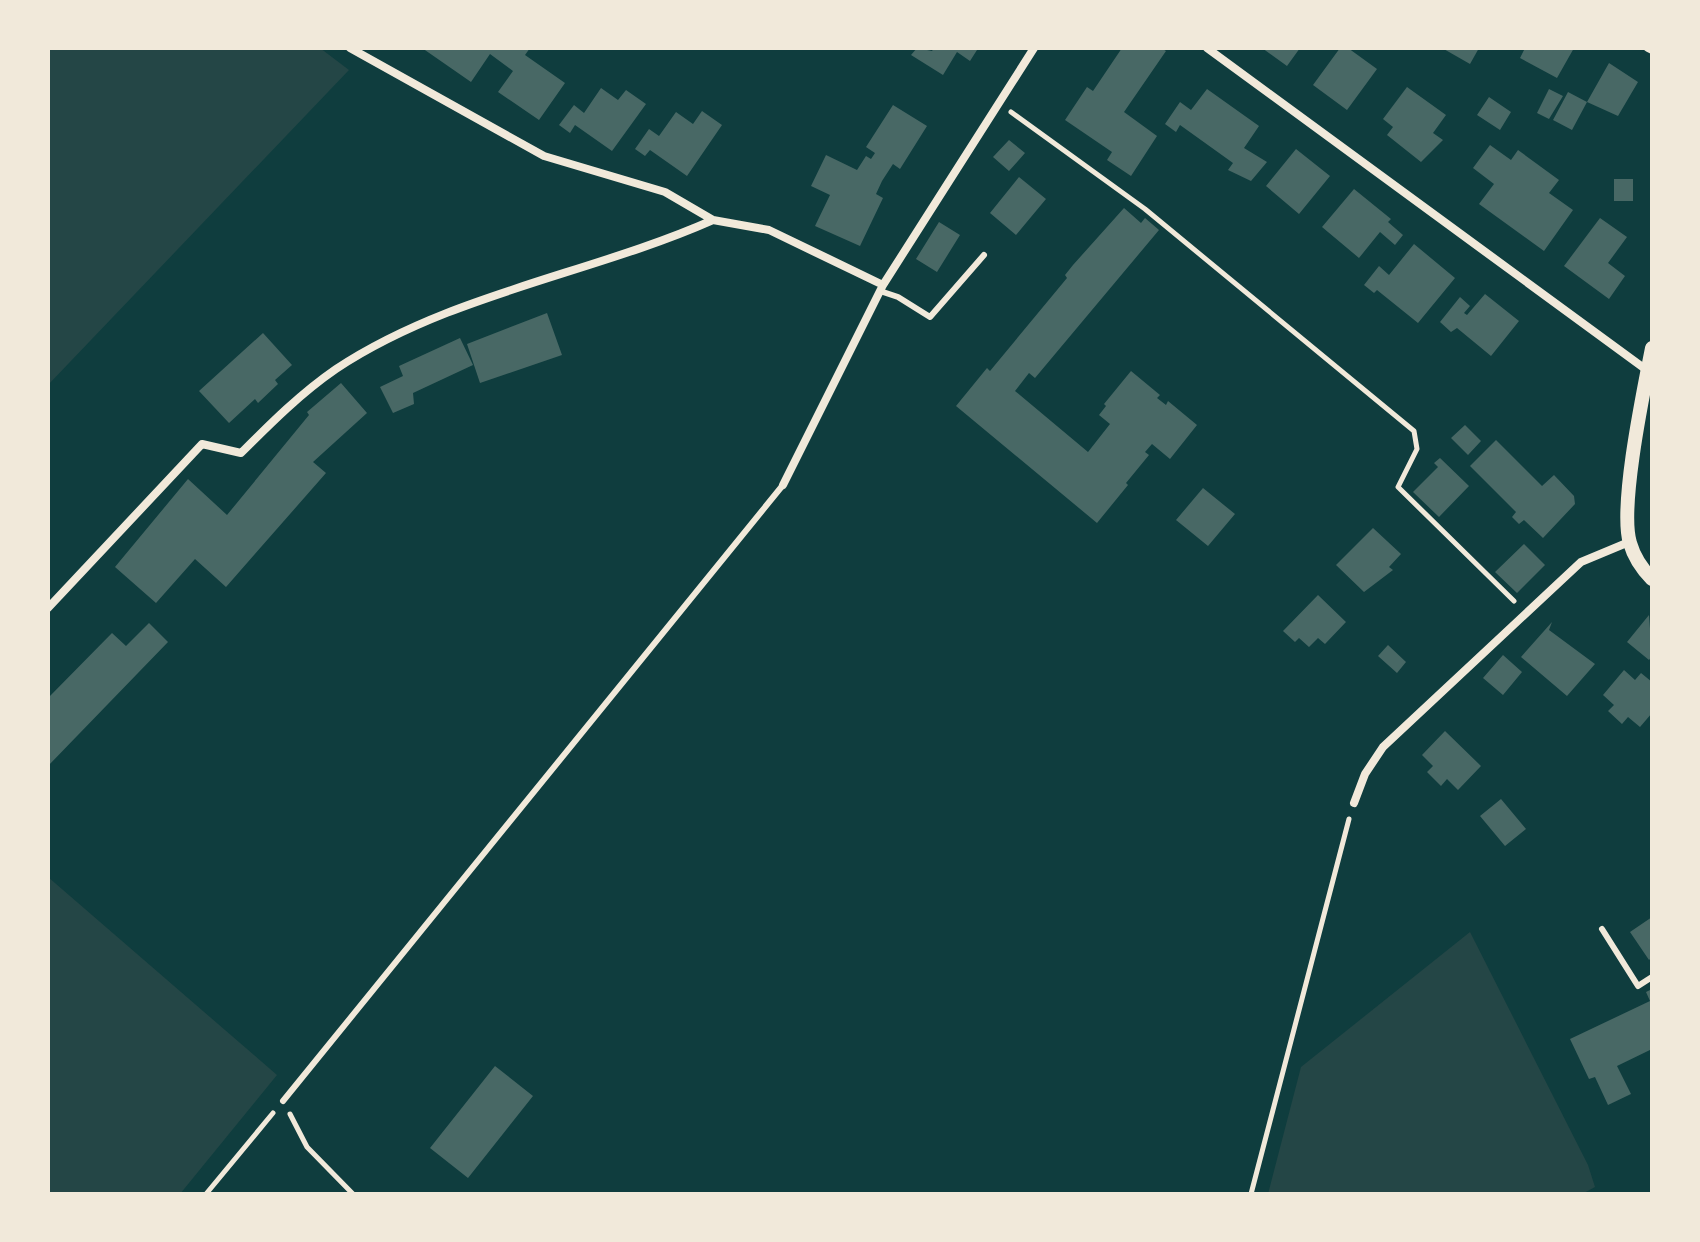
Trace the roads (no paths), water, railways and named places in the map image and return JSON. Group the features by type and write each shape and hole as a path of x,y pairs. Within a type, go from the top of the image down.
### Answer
{"street":[{"path":"350,48 544,156 665,192 713,220 769,230 882,288"},
{"path":"783,485 882,288 1034,48"},
{"path":"1207,48 1648,371"},
{"path":"48,608 202,444 241,453 289,405 337,368 408,329 509,292 651,247 713,220"},
{"path":"1652,348 1627,510 1629,542 1640,567 1652,579"},
{"path":"1354,803 1365,774 1383,747 1581,562 1629,542"}],"lane":[{"path":"882,288 930,317 984,255"},
{"path":"283,1101 783,485"},
{"path":"1602,929 1638,986 1652,977"}]}
